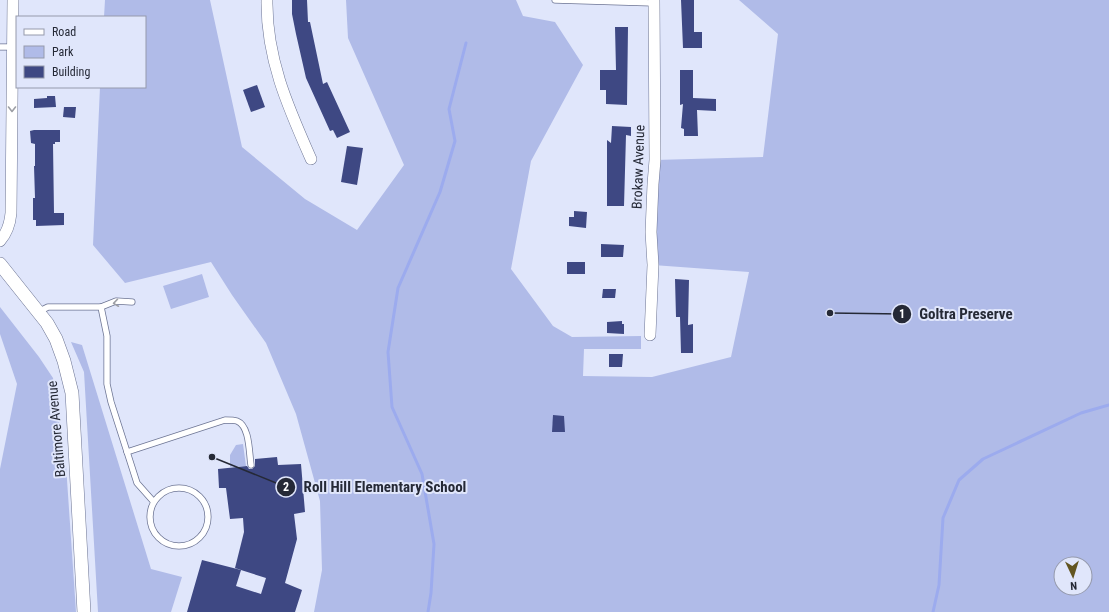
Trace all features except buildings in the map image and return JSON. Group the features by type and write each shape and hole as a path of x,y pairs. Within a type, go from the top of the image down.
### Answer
{"street":[{"path":"0,241 10,224 11,213 13,0"},
{"path":"267,0 270,37 281,86 312,159"},
{"name":"Brokaw Avenue","path":"650,335 653,265 651,232 655,160 654,1"},
{"name":"Baltimore Avenue","path":"0,264 47,323 56,339 64,361 72,393 84,612"}],"lane":[{"path":"555,0 654,1"},
{"path":"0,47 13,47"},
{"path":"38,312 48,307 101,307 116,301 132,302"},
{"path":"101,307 107,336 107,384 111,402 137,483 154,501"},
{"path":"127,452 225,420 236,420 242,423 246,431 251,465"},
{"path":"180,487 199,495 206,506 208,516 207,526 202,535 196,541 186,546 166,544 158,539 152,530 149,520 149,510 154,501 161,493 170,488 180,487"}],"green space":[{"path":"105,0 210,0 242,147 305,199 357,230 404,165 348,38 346,0 516,0 523,16 555,22 583,65 531,161 511,269 553,326 572,337 641,336 641,349 584,349 583,376 652,377 731,357 749,272 653,265 655,160 763,157 778,34 739,0 1109,0 1109,612 314,612 322,570 320,501 296,414 266,343 211,262 125,283 93,245 100,88 146,88 146,16 104,16"},
{"path":"202,274 209,297 171,309 163,286"},
{"path":"0,307 39,357 53,378 66,465 76,612 0,612 0,469 17,384 0,334"},
{"path":"71,342 82,345 151,569 182,577 171,612 98,612 84,372"},
{"path":"243,444 246,466 230,467 230,455 236,445"}],"waterway":[{"path":"428,612 431,593 434,544 422,474 392,407 388,352 398,288 440,192 455,141 449,109 466,43"},
{"path":"933,612 939,585 943,518 959,480 983,459 1081,413 1109,405"}],"place":[{"name":"Goltra Preserve","path":"830,313"},
{"name":"Roll Hill Elementary School","path":"212,457"}]}
